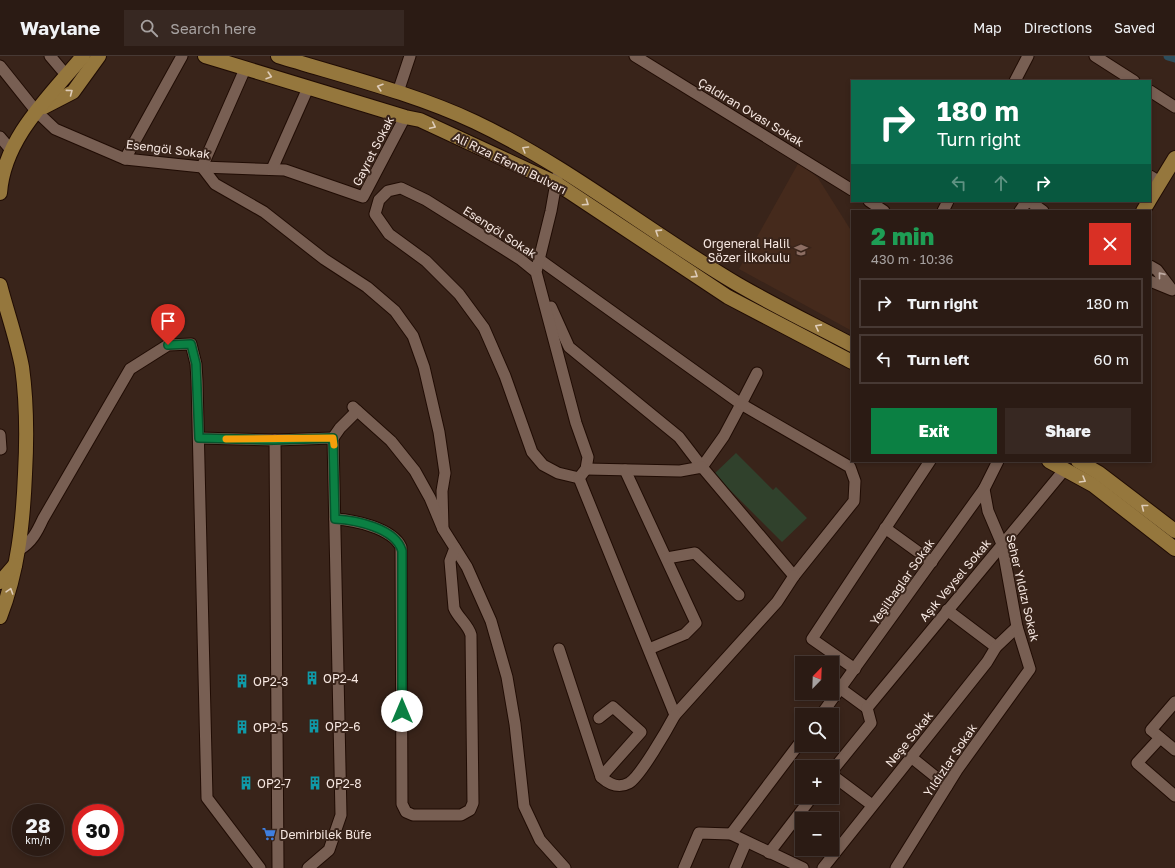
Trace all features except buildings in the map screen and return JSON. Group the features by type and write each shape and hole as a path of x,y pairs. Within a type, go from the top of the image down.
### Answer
{"main road":[{"path":"0,193 1,176 11,150 36,111 83,56"},
{"path":"36,111 73,92 98,56"},
{"name":"Ali Rıza Efendi Bulvarı","path":"205,56 405,117 420,120 556,183 728,297 851,361"},
{"name":"Ali Rıza Efendi Bulvarı","path":"278,56 398,92 473,121 509,139 558,168 737,284 851,344"},
{"path":"1151,193 1155,179 1175,158"},
{"path":"0,285 22,367 26,408 27,441 23,516 19,550 13,580 0,617"},
{"path":"1051,462 1093,486 1175,549"},
{"path":"1080,462 1099,473 1175,532"},
{"path":"0,582 15,565"}],"street":[{"path":"50,56 66,76"},
{"path":"126,158 182,56"},
{"path":"398,92 410,56"},
{"name":"Çaldıran Ovası Sokak","path":"635,56 851,189"},
{"path":"1016,80 1028,56"},
{"path":"1095,56 1132,80"},
{"name":"Esengöl Sokak","path":"0,66 36,111 55,129 126,158 202,167 285,170 363,197"},
{"path":"244,69 202,167 215,184 264,212 324,259 367,287 395,311 413,336 424,367 439,432 445,473 442,491 443,529"},
{"path":"272,169 308,88"},
{"path":"1151,92 1175,107"},
{"name":"Gayret Sokak","path":"363,197 405,117"},
{"path":"0,137 11,150"},
{"name":"Esengöl Sokak","path":"537,277 558,168"},
{"name":"Esengöl Sokak","path":"537,277 520,259 420,197 401,188 388,190 379,200 375,214 389,234 426,261 459,294 484,328 506,376 532,452 543,465 558,473 579,478"},
{"path":"870,202 882,210"},
{"path":"1021,210 1027,202"},
{"path":"1030,202 1042,210"},
{"path":"540,260 741,404 850,467 855,481 854,501 794,576 777,602 675,715 650,756 630,782 617,786 610,785 601,777 559,649"},
{"path":"1151,267 1157,270 1174,291"},
{"path":"537,277 569,347 678,437 794,576"},
{"path":"537,277 576,423 588,457 586,469 579,478 675,715"},
{"path":"1151,281 1174,291"},
{"path":"19,550 28,544 36,535 130,369 168,345 191,344 196,364 199,438 207,798 260,868"},
{"path":"586,469 680,471 702,467 724,436 757,373"},
{"path":"308,868 329,850 341,815 333,438 355,409 391,441 415,471 430,498 443,529 467,567 491,621 507,677 515,724 524,806 540,840 565,868"},
{"path":"0,435 2,449"},
{"path":"199,438 274,440 333,438"},
{"path":"274,440 278,868"},
{"path":"855,669 812,639 929,462"},
{"name":"Yeşilbağlar Sokak","path":"826,708 984,489 998,462"},
{"name":"Aşık Veysel Sokak","path":"867,708 1065,469"},
{"path":"625,470 696,622 685,634 648,649"},
{"name":"Seher Yıldızı Sokak","path":"984,489 988,511 1002,544 1017,627 1030,669"},
{"path":"335,519 360,522 389,534 396,540 402,551 402,804 406,812 412,815 461,815 467,812 473,803 471,634 454,608 450,561 455,548"},
{"path":"886,528 932,562"},
{"path":"667,558 695,553 739,594"},
{"path":"947,610 996,647"},
{"name":"Neşe Sokak","path":"823,868 987,662 996,647 1017,627"},
{"name":"Yıldızlar Sokak","path":"896,868 947,786 1030,669"},
{"path":"839,762 871,723 867,708 841,689"},
{"path":"1175,702 1151,730 1175,750"},
{"path":"599,718 613,707 641,732 601,777"},
{"path":"1160,738 1137,763 1175,796"},
{"path":"731,834 795,749"},
{"path":"911,757 947,786"},
{"path":"839,780 872,805"},
{"path":"769,853 807,804"},
{"path":"684,868 699,833 731,834 803,868"},
{"path":"735,868 746,842"}],"shaded area":[{"name":"Orgeneral Halil Sözer İlkokulu","path":"799,162 818,178 851,230 851,330 739,269"}],"green space":[{"path":"736,453 773,490 776,487 807,518 782,542 714,474"}],"waterway":[{"path":"1168,56 1175,58"}],"slow traffic":[{"path":"226,439 274,440 333,438 334,445"}],"place":[{"name":"Orgeneral Halil Sözer İlkokulu","path":"801,250"},
{"name":"OP2-4","path":"312,678"},
{"name":"OP2-3","path":"242,681"},
{"name":"OP2-6","path":"314,726"},
{"name":"OP2-5","path":"242,727"},
{"name":"OP2-7","path":"246,783"},
{"name":"OP2-8","path":"315,783"},
{"name":"Demirbilek Büfe","path":"269,834"}],"route":[{"path":"168,345 191,344 196,364 199,438 274,440 333,438 335,519 360,522 389,534 399,543 402,551 402,711"}]}
